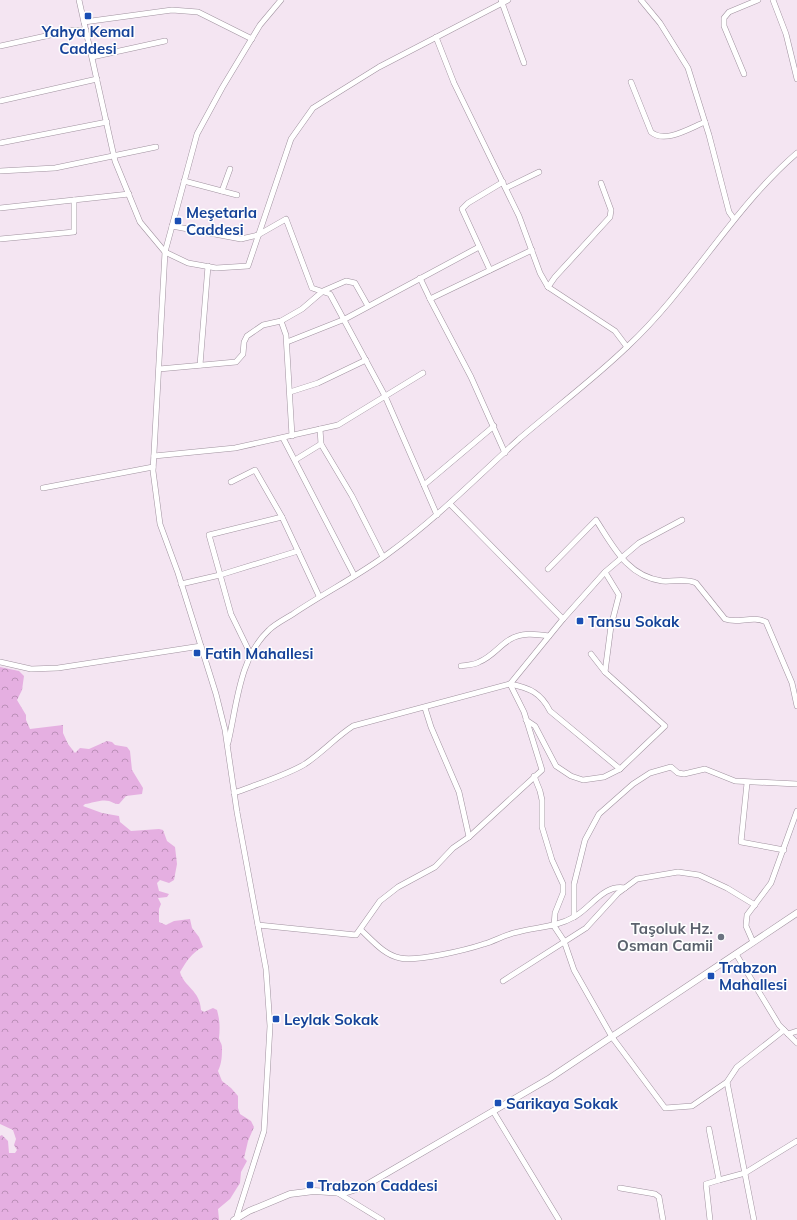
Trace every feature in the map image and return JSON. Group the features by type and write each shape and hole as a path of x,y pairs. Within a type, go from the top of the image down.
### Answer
{"street":[{"path":"79,0 114,156 140,222 165,252 188,263 216,268 248,266 291,139 313,108 379,67 504,1 524,63"},
{"path":"236,1218 264,1131 270,1015 266,969 234,793 228,747 216,694 182,584 160,524 153,467 165,252 184,181 197,134 260,25 281,0"},
{"path":"641,0 660,23 688,68 705,122 729,212 734,219"},
{"path":"744,74 724,26 724,18 729,12 758,0"},
{"path":"773,0 786,34 797,79"},
{"path":"84,22 172,10 198,12 252,39"},
{"path":"0,46 73,30 86,30"},
{"path":"436,37 454,83 519,216 540,272 548,287 615,331 627,347"},
{"path":"92,57 165,41"},
{"path":"0,101 97,79"},
{"path":"631,82 651,132 660,138 705,122"},
{"path":"0,143 107,122"},
{"path":"0,172 55,168 156,147"},
{"path":"228,747 243,676 250,653 269,630 319,596 383,557 437,515 505,453 627,347 657,318 734,219 775,172 797,153"},
{"path":"222,191 230,169"},
{"path":"506,188 539,172"},
{"path":"184,181 237,195"},
{"path":"490,270 462,209 468,203 503,182"},
{"path":"548,287 555,277 610,217 610,210 601,184"},
{"path":"0,208 129,194"},
{"path":"0,239 74,232 74,200"},
{"path":"172,226 241,240 258,235 286,219 312,288 330,294 345,319 385,396 437,515"},
{"path":"287,342 345,319 479,247"},
{"path":"430,298 532,250"},
{"path":"200,365 208,266"},
{"path":"420,278 471,377 505,453"},
{"path":"159,369 236,362 243,354 244,342 247,336 263,325 281,321 302,309 323,292 346,281 352,281 355,283 368,306"},
{"path":"281,321 287,342 292,436"},
{"path":"290,392 318,383 366,360"},
{"path":"154,456 235,448 338,425 423,373"},
{"path":"424,486 494,426"},
{"path":"320,429 322,444 352,496 383,557"},
{"path":"283,438 354,574"},
{"path":"295,460 322,444"},
{"path":"43,488 153,467"},
{"path":"231,482 255,470 282,517 319,596"},
{"path":"450,504 564,619"},
{"path":"250,653 232,614 210,535 282,517"},
{"path":"548,569 596,520 628,566 648,577 662,581 690,581 696,583 725,619 756,619 766,622 792,683 797,706"},
{"path":"510,684 549,636 605,572 639,543 682,520"},
{"path":"182,584 220,575 298,551"},
{"path":"605,572 619,595 611,626 605,672"},
{"path":"461,666 479,663 495,653 509,640 521,635 535,634 549,636"},
{"path":"0,662 31,669 58,668 201,646"},
{"path":"526,720 534,726 556,766 570,776 582,780 604,777 620,769 665,726 605,672 591,654"},
{"path":"234,793 303,765 353,726 425,708 510,684 527,687 538,693 545,700 550,711 620,769"},
{"path":"258,925 356,936 380,901 398,887 435,868 453,848 469,837 542,770 526,720 510,684"},
{"path":"425,708 431,727 459,792 469,837"},
{"path":"574,917 574,884 585,840 599,814 633,784 650,773 671,767 678,773 684,774 705,769 735,781 747,783 770,782 797,784"},
{"path":"534,776 542,800 542,826 552,860 563,884 563,893 555,914 554,926 564,942 574,970 612,1037 665,1108 692,1106 727,1082 737,1067 784,1030"},
{"path":"747,783 741,842 784,850"},
{"path":"752,942 746,926 747,916 771,883 797,811"},
{"path":"503,981 586,928 618,893 637,879 678,872 700,875 727,888 755,905"},
{"path":"361,930 388,954 411,960 483,944 518,932 554,926 574,917 606,891 617,886 625,888"},
{"path":"236,1218 290,1194 314,1191 344,1193 363,1187 550,1078 797,913"},
{"path":"736,954 779,1025 797,1043"},
{"path":"788,1034 797,1031"},
{"path":"727,1082 754,1220"},
{"path":"493,1111 559,1220"},
{"path":"709,1129 719,1180"},
{"path":"710,1220 706,1184 745,1173 797,1141"},
{"path":"620,1188 655,1194 659,1197 663,1220"},
{"path":"338,1192 382,1220"}],"green space":[{"path":"0,667 19,671 24,676 22,690 17,700 26,715 26,720 30,729 63,725 63,733 68,744 75,753 80,748 89,749 107,741 112,742 115,745 127,747 130,751 132,770 143,788 142,794 126,796 119,804 103,800 85,804 83,806 102,813 119,816 120,822 131,831 163,830 167,841 175,847 177,864 174,880 169,883 160,880 157,883 159,891 169,894 167,897 158,898 161,904 159,909 159,922 166,925 174,921 190,919 192,928 199,937 203,947 192,955 180,972 182,977 198,998 201,1010 204,1012 213,1008 217,1010 220,1024 219,1038 222,1045 222,1056 218,1071 222,1081 238,1096 238,1108 240,1114 251,1121 254,1127 248,1141 244,1158 247,1161 241,1172 240,1183 230,1199 218,1209 219,1220 0,1220 0,1136 2,1135 8,1141 9,1153 15,1153 17,1150 14,1145 16,1139 13,1130 0,1124"}],"place":[{"name":"Yahya Kemal Caddesi","path":"88,16"},
{"name":"Meşetarla Caddesi","path":"178,221"},
{"name":"Tansu Sokak","path":"580,621"},
{"name":"Fatih Mahallesi","path":"197,653"},
{"name":"Taşoluk Hz. Osman Camii","path":"721,937"},
{"name":"Trabzon Mahallesi","path":"711,976"},
{"name":"Leylak Sokak","path":"276,1019"},
{"name":"Sarikaya Sokak","path":"498,1103"},
{"name":"Trabzon Caddesi","path":"310,1185"}]}
